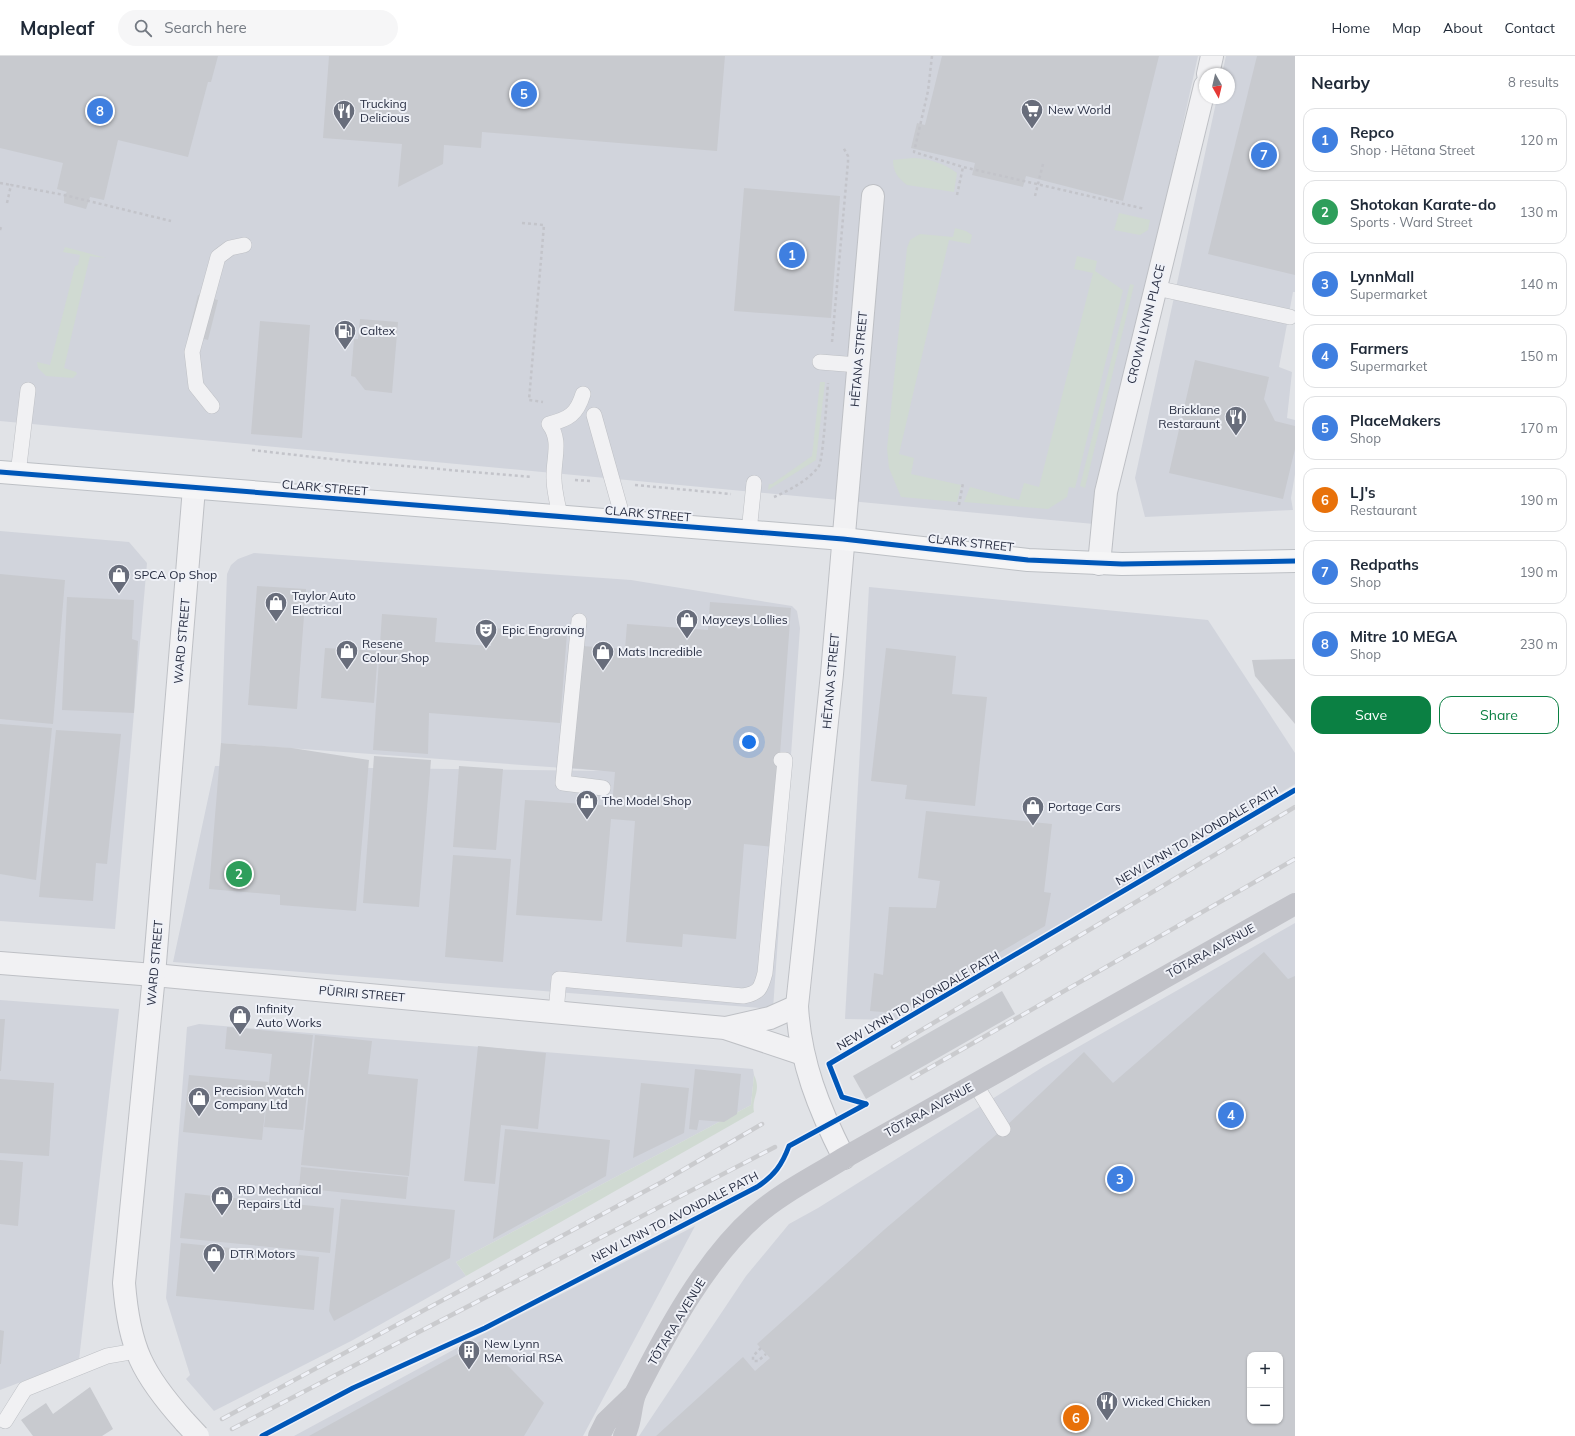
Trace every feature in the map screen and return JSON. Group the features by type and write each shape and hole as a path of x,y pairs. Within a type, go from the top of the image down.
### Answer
{"main road":[{"name":"CLARK STREET","path":"9,473 843,539 1028,560 1099,564 1295,561"}],"street":[{"path":"1209,68 1212,56"},
{"name":"CROWN LYNN PLACE","path":"1099,564 1106,492 1201,104"},
{"name":"HĒTANA STREET","path":"844,1158 828,1125 808,1076 799,1031 797,1006 832,674 873,196"},
{"name":"WARD STREET","path":"191,1429 155,1387 136,1351 128,1325 124,1283 154,975 194,488"},
{"name":"TŌTARA AVENUE","path":"624,1436 635,1394 682,1309 728,1243 756,1215 772,1203 844,1158 1295,904"},
{"name":"PŪRIRI STREET","path":"0,963 154,975 725,1028 803,1054"},
{"name":"PŪRIRI STREET","path":"725,1028 770,1018 797,1006"},
{"name":"TŌTARA AVENUE","path":"599,1436 606,1422 635,1394"}],"lane":[{"path":"212,406 196,386 192,352 218,257 230,248 244,245"},
{"path":"1156,288 1290,317"},
{"path":"825,362 858,365"},
{"path":"9,473 28,390"},
{"path":"560,517 554,478 557,445 555,432 549,424 570,416 579,407 583,394"},
{"path":"594,415 624,522"},
{"path":"749,532 753,490"},
{"path":"579,621 563,783 603,788"},
{"path":"556,1012 558,979 743,996 752,994 761,988 765,973 785,760 781,760"},
{"path":"975,1084 1003,1129"},
{"path":"5,1421 25,1389 107,1356 136,1351"}],"path":[{"path":"932,56 928,91 914,152 963,167 1145,209"},
{"path":"252,450 357,462 613,484 753,490 772,498 791,490 811,475 821,464 825,362 848,162 848,156 842,147"},
{"path":"1035,196 1044,164"},
{"path":"957,195 963,167"},
{"path":"0,183 64,195 171,221"},
{"path":"7,203 10,185"},
{"path":"522,223 544,225 529,400 546,403"},
{"path":"959,505 963,483"},
{"path":"761,1348 753,1356 753,1361 758,1361 766,1354"}],"shaded area":[{"path":"0,56 1198,56 1094,524 0,421"},
{"path":"1226,56 1295,56 1295,292 1293,292 1279,367 1292,372 1287,418 1295,420 1295,474 1291,498 1293,510 1145,517 1135,478 1216,104 1235,104 1235,68 1223,68"},
{"path":"913,158 936,162 957,173 954,192 907,185 895,171 893,160"},
{"path":"1119,213 1150,220 1148,230 1140,235 1114,230"},
{"path":"955,228 966,231 972,235 970,244 949,240 899,454 914,458 911,474 961,485 957,502 901,497 889,468 887,449 907,248 910,240 920,234 953,237"},
{"path":"65,247 106,258 90,256 64,368 76,372 77,374 73,378 46,376 38,368 37,362 50,365 75,266 78,265 80,255 63,252"},
{"path":"1077,256 1097,261 1095,271 1123,290 1075,488 1069,487 1067,497 1048,509 964,502 970,487 1019,500 1024,483 1039,487 1093,273 1074,269"},
{"path":"1130,284 1134,285 1085,488 1080,486"},
{"path":"820,382 825,382 816,460 768,490 769,484 772,484 812,456"},
{"path":"0,531 129,542 147,563 115,929 0,921"},
{"path":"254,553 631,580 792,606 797,611 800,628 773,1009 173,962 215,766 605,771 221,743 227,574 231,565 238,559"},
{"path":"869,587 1208,620 1295,753 1295,784 899,1020 845,1019"},
{"path":"1295,923 1295,1436 639,1436 746,1276 789,1224 818,1208 1043,1067"},
{"path":"0,1000 119,1009 79,1360 0,1390"},
{"path":"199,1024 753,1069 754,1075 751,1105 456,1262 466,1276 353,1340 214,1411 186,1379 190,1375 166,1298 187,1027"},
{"path":"754,1075 757,1090 753,1107 754,1112 466,1276 456,1262 751,1105"},
{"path":"695,1226 583,1436 294,1436 479,1336"}],"building":[{"path":"0,56 218,56 211,82 208,82 188,157 118,140 104,200 90,197 86,209 64,203 64,195 67,192 57,189 63,163 0,148"},
{"path":"329,56 725,56 717,151 482,132 481,148 444,145 443,164 398,187 402,144 323,138"},
{"name":"New World","path":"942,56 1159,56 1123,201 1026,176 1023,187 972,175 975,163 911,148 917,123 925,125"},
{"path":"1257,56 1295,56 1295,275 1208,254"},
{"path":"744,188 840,196 831,318 734,311"},
{"path":"198,295 218,300 208,340 188,335"},
{"path":"360,319 398,322 392,393 365,390 355,377 351,376 354,339 358,339"},
{"path":"260,321 310,325 302,438 251,434"},
{"name":"Bricklane Restaraunt","path":"1195,360 1269,377 1264,399 1275,421 1295,426 1295,449 1283,499 1169,473"},
{"path":"0,574 65,580 53,724 0,719"},
{"path":"257,586 306,589 297,709 248,705"},
{"path":"67,597 134,600 132,639 138,641 134,713 62,710"},
{"path":"710,602 791,608 773,847 744,844 736,939 683,934 682,947 626,942 635,821 611,819 602,921 516,915 525,800 612,806 615,772 572,768 582,646 625,649 627,624 708,630"},
{"path":"382,614 437,618 435,642 491,646 492,628 567,633 560,723 429,713 428,754 373,750"},
{"path":"325,648 378,651 374,703 321,698"},
{"path":"886,648 956,656 952,694 987,697 975,806 905,799 907,785 871,781"},
{"path":"1295,659 1295,724 1255,676 1252,660"},
{"path":"0,724 52,728 36,880 0,874"},
{"path":"56,730 121,734 107,864 96,863 93,901 39,897"},
{"path":"221,743 292,748 369,760 356,911 280,905 280,895 209,889"},
{"path":"374,756 431,760 419,907 363,903"},
{"path":"459,766 503,769 496,850 453,847"},
{"path":"926,811 1052,824 1044,892 1051,893 1045,926 895,1013 870,1011 874,973 883,975 889,907 936,908 940,881 918,878"},
{"path":"453,855 511,859 503,962 445,957"},
{"path":"1264,952 1288,979 1295,976 1295,1436 656,1436 743,1357 755,1371 770,1358 757,1344 885,1229 1003,1129 1084,1052 1113,1083"},
{"path":"1002,991 1015,1014 866,1099 853,1076"},
{"path":"0,1019 5,1019 1,1071 0,1071"},
{"path":"227,1027 313,1035 303,1130 264,1127 272,1054 225,1049"},
{"path":"315,1035 372,1041 368,1074 418,1079 409,1176 301,1165"},
{"path":"478,1046 546,1053 538,1129 501,1125 495,1184 464,1181"},
{"path":"695,1069 741,1074 737,1114 724,1122 699,1120 697,1130 689,1129"},
{"path":"189,1075 268,1082 262,1140 183,1132"},
{"path":"0,1079 54,1083 49,1156 0,1153"},
{"path":"641,1083 689,1088 684,1133 633,1158"},
{"path":"505,1129 610,1140 606,1176 493,1239"},
{"path":"0,1160 23,1162 18,1226 0,1224"},
{"path":"301,1167 408,1177 406,1199 299,1188"},
{"path":"185,1193 334,1208 330,1253 180,1238"},
{"path":"341,1199 455,1210 450,1258 334,1321 329,1311"},
{"path":"181,1243 319,1257 314,1310 176,1296"},
{"path":"0,1330 4,1331 1,1364 0,1364"},
{"name":"New Lynn Memorial RSA","path":"483,1340 544,1403 524,1436 309,1436"},
{"path":"90,1387 113,1429 102,1436 33,1436 21,1420 46,1403 53,1414"}],"railway":[{"path":"893,1047 1295,807"},
{"path":"912,1078 1295,859"},
{"path":"222,1419 662,1182 762,1124"},
{"path":"232,1429 775,1147"}],"cycle path":[{"path":"0,472 843,539 1028,560 1122,564 1295,561"},
{"name":"NEW LYNN TO AVONDALE PATH","path":"866,1104 842,1097 829,1064 1295,790"},
{"name":"NEW LYNN TO AVONDALE PATH","path":"262,1436 353,1388 485,1328 757,1187 777,1170 789,1146 866,1104"}],"place":[{"name":"PlaceMakers","path":"524,94"},
{"name":"Mitre 10 MEGA","path":"100,111"},
{"name":"Trucking Delicious","path":"344,130"},
{"name":"New World","path":"1032,130"},
{"name":"Redpaths","path":"1264,155"},
{"name":"Repco","path":"792,255"},
{"name":"Caltex","path":"345,350"},
{"name":"Bricklane Restaraunt","path":"1236,436"},
{"name":"SPCA Op Shop","path":"119,594"},
{"name":"Taylor Auto Electrical","path":"276,622"},
{"name":"Mayceys Lollies","path":"687,640"},
{"name":"Epic Engraving","path":"486,650"},
{"name":"Resene Colour Shop","path":"347,670"},
{"name":"Mats Incredible","path":"603,672"},
{"name":"The Model Shop","path":"587,820"},
{"name":"Portage Cars","path":"1033,826"},
{"name":"Shotokan Karate-do","path":"239,874"},
{"name":"Infinity Auto Works","path":"240,1036"},
{"name":"Farmers","path":"1231,1115"},
{"name":"Precision Watch Company Ltd","path":"199,1118"},
{"name":"LynnMall","path":"1120,1179"},
{"name":"RD Mechanical Repairs Ltd","path":"222,1216"},
{"name":"DTR Motors","path":"214,1274"},
{"name":"New Lynn Memorial RSA","path":"469,1370"},
{"name":"LJ's","path":"1076,1418"},
{"name":"Wicked Chicken","path":"1107,1422"}]}
